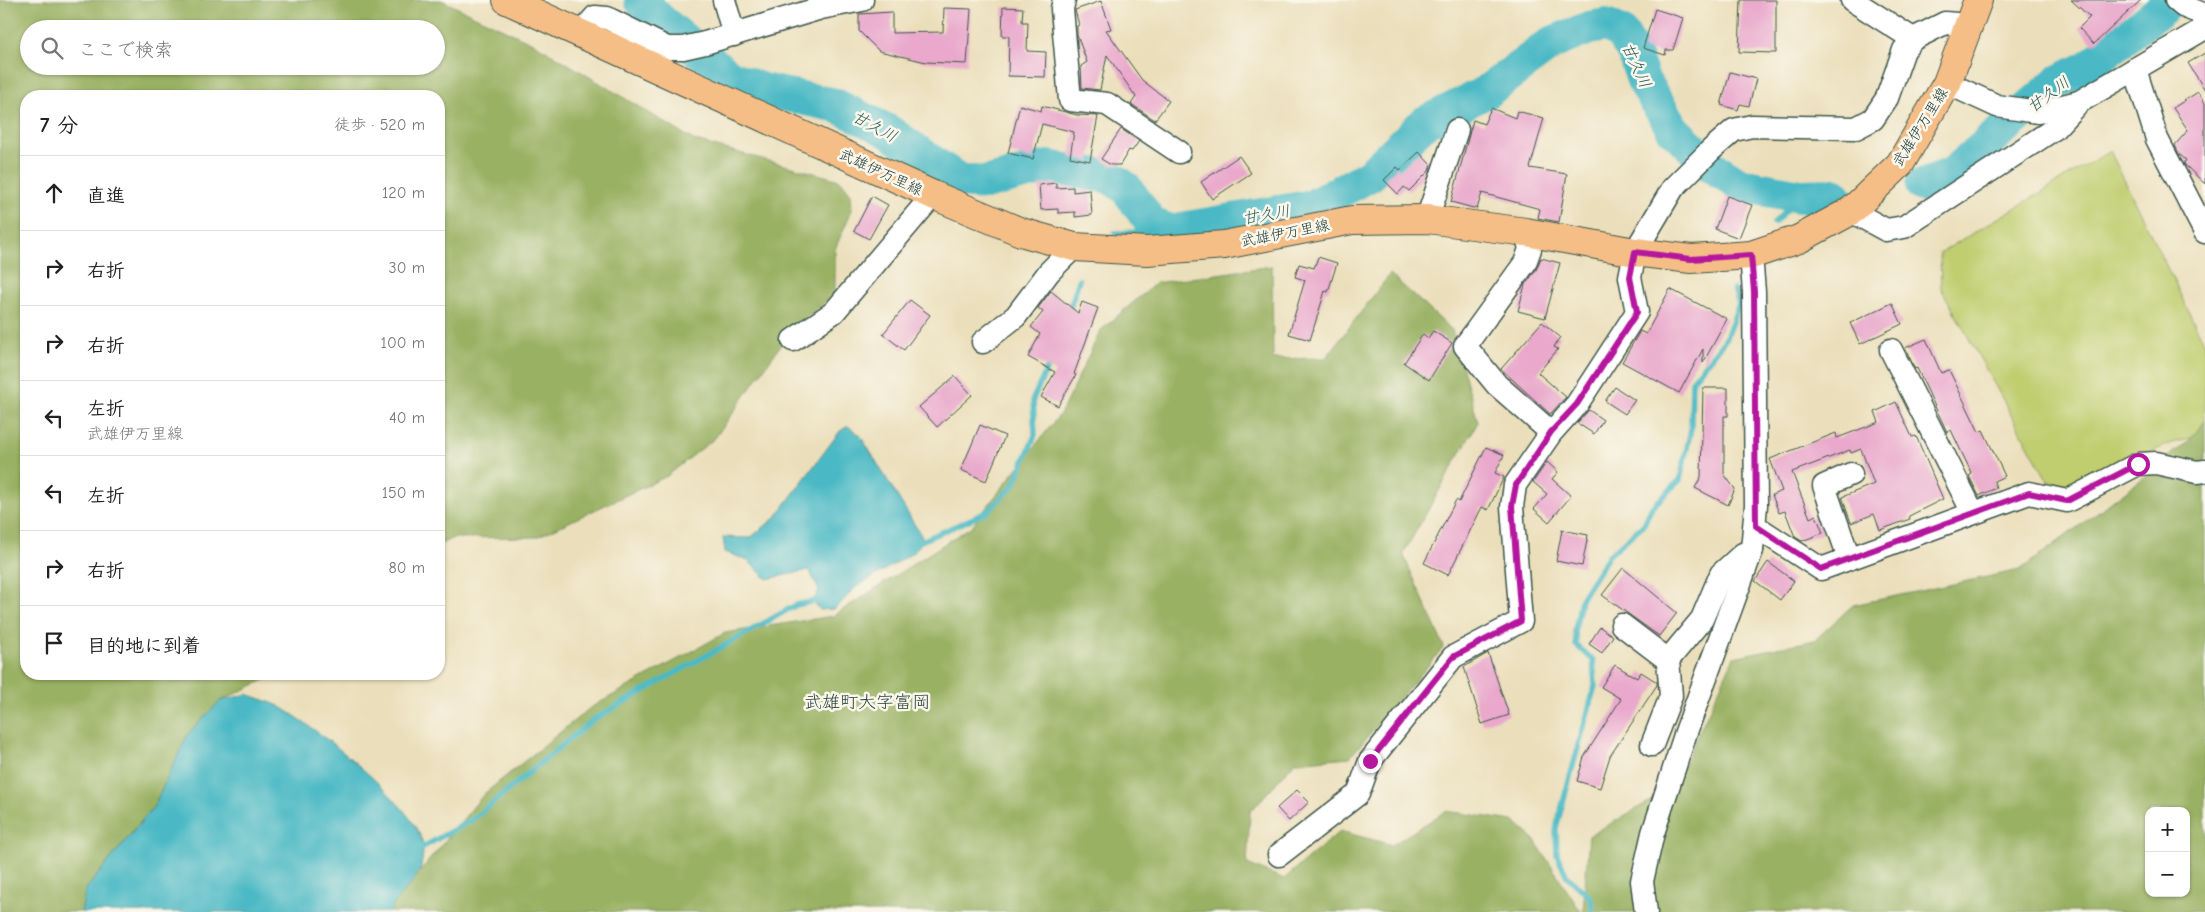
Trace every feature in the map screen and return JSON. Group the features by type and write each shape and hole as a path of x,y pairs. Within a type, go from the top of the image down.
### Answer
{"main road":[{"name":"武雄伊万里線","path":"507,0 933,195 1021,232 1074,247 1147,251 1224,245 1352,220 1428,219 1526,232 1635,252 1691,259 1751,255 1799,239 1851,211 1900,164 1947,83 1974,12"}],"street":[{"path":"724,0 734,35"},
{"path":"580,34 595,17 607,18 667,48 683,48 705,44 821,8 862,0"},
{"path":"1064,0 1062,9 1070,100 1107,104 1178,152"},
{"path":"1852,0 1913,39"},
{"path":"2179,3 2205,15"},
{"path":"1279,855 1358,794 1370,761 1453,657 1521,621 1512,506 1516,485 1551,432 1577,404 1637,312 1630,277 1635,252 1673,188 1693,166 1734,130 1752,126 1856,128 1873,119 1887,98 1904,50 1913,39 1945,23 1974,12"},
{"path":"1947,83 1996,106 2038,112 2079,102 2205,28"},
{"path":"2135,69 2157,138 2205,232"},
{"path":"1851,211 1886,230 1904,227 2054,130 2079,102"},
{"path":"1428,219 1457,130"},
{"path":"793,340 834,312 933,195"},
{"path":"1526,232 1530,249 1525,263 1464,346 1498,385 1546,428"},
{"path":"983,342 1016,316 1049,272 1074,247"},
{"path":"1646,912 1642,881 1650,842 1686,732 1752,550 1756,526 1754,292 1751,255"},
{"path":"1891,350 1973,513"},
{"path":"1756,526 1821,569 2029,493 2067,501 2138,464 2156,463 2197,472 2205,471"},
{"path":"1849,558 1824,486 1851,474"},
{"path":"1652,745 1671,696 1668,660 1702,619 1721,574 1743,554 1752,550"},
{"path":"1622,625 1668,660"}],"green space":[{"path":"0,0 441,0 537,45 695,141 840,180 851,194 852,210 835,249 835,293 790,332 715,438 667,476 537,537 453,538 445,542 445,90 20,90 20,680 264,680 220,701 188,734 154,806 86,889 81,912 0,912"},
{"path":"2110,151 2205,345 2205,421 2193,437 2166,445 2071,490 2048,481 1941,288 1940,253"},
{"path":"1272,266 1273,359 1326,358 1390,274 1452,330 1478,422 1403,554 1444,647 1350,757 1295,762 1250,812 1247,864 1284,879 1340,831 1392,845 1446,811 1513,821 1534,839 1581,912 390,912 392,905 484,794 590,708 725,633 833,616 972,526 1061,413 1101,330 1156,283"},
{"path":"2205,421 2205,912 1583,912 1589,836 1673,788 1734,657 1815,640 1853,605 2020,570 2138,482 2193,437"}],"water":[{"path":"848,426 860,435 924,540 913,553 856,587 835,609 820,610 813,602 819,590 809,570 767,579 747,560 725,552 723,537 750,538 775,518 840,431"},
{"path":"247,694 279,706 315,731 364,770 406,813 419,833 423,849 422,861 416,877 396,901 390,912 81,912 86,889 154,806 188,734 220,701"}],"building":[{"path":"1741,0 1776,0 1776,53 1739,52"},
{"path":"2071,0 2141,0 2094,44 2079,28 2090,17"},
{"path":"1101,1 1111,29 1106,30 1142,80 1169,101 1155,120 1131,104 1136,97 1107,55 1100,90 1082,88 1081,66 1087,62 1077,35 1077,26 1079,25 1075,10"},
{"path":"1003,7 1023,8 1022,22 1028,22 1027,51 1046,52 1045,77 1008,76 1009,36 1002,36"},
{"path":"944,8 971,9 967,64 926,62 879,51 859,31 859,14 892,12 892,33 943,32"},
{"path":"1655,9 1683,18 1673,50 1666,50 1665,55 1643,48"},
{"path":"2205,53 2205,90 2188,63"},
{"path":"1730,72 1756,79 1749,106 1740,104 1738,110 1721,105"},
{"path":"2198,92 2205,103 2205,184 2185,165 2186,160 2179,154 2175,145 2188,130 2173,108"},
{"path":"1020,105 1041,111 1042,106 1077,115 1098,116 1090,161 1070,157 1074,132 1042,124 1033,159 1008,153"},
{"path":"1491,108 1515,118 1517,111 1544,118 1530,168 1567,174 1559,222 1538,218 1540,209 1482,193 1477,209 1451,202 1473,120 1484,124"},
{"path":"1121,129 1139,141 1132,151 1129,150 1120,165 1111,165 1101,159"},
{"path":"1419,152 1431,165 1429,171 1409,191 1404,187 1398,194 1384,180 1397,167 1400,170"},
{"path":"1239,156 1251,173 1212,199 1201,182"},
{"path":"1056,183 1056,188 1073,187 1073,192 1090,190 1092,215 1075,217 1075,212 1058,213 1058,209 1041,210 1039,185"},
{"path":"872,196 888,205 869,239 854,231"},
{"path":"1727,196 1752,205 1739,238 1715,229"},
{"path":"1318,257 1337,263 1328,292 1325,291 1310,340 1289,334 1305,280 1295,277 1299,264 1314,268"},
{"path":"1541,258 1560,263 1545,318 1518,311 1525,285 1536,270"},
{"path":"1670,289 1727,319 1703,363 1703,349 1679,393 1622,362 1640,331 1646,334"},
{"path":"1051,291 1078,313 1082,302 1098,308 1074,374 1076,375 1058,406 1041,397 1055,372 1028,357 1040,334 1031,327 1043,312 1038,308"},
{"path":"910,300 930,315 904,350 883,334"},
{"path":"1892,303 1902,324 1860,344 1850,323"},
{"path":"1542,322 1560,337 1554,347 1558,349 1538,373 1566,397 1550,414 1501,369"},
{"path":"1433,331 1452,343 1429,380 1404,363 1423,334 1428,338"},
{"path":"1926,339 1941,373 1949,370 1979,432 1983,430 2005,476 1994,481 1996,488 1979,496 1969,476 1972,474 1951,430 1947,432 1917,368 1915,369 1905,348"},
{"path":"955,376 972,395 937,427 919,407"},
{"path":"1615,387 1635,400 1625,414 1605,401"},
{"path":"1703,388 1728,388 1728,416 1724,416 1724,474 1735,489 1728,505 1695,488 1701,477"},
{"path":"1896,402 1912,437 1916,436 1943,499 1909,516 1910,519 1880,530 1874,514 1851,523 1842,497 1874,484 1861,449 1851,453 1850,450 1792,472 1810,518 1816,515 1823,533 1802,541 1795,537 1785,511 1779,513 1772,495 1782,491 1770,459 1836,433 1837,438 1879,422 1875,412"},
{"path":"1589,410 1603,420 1594,434 1577,423"},
{"path":"980,425 1005,436 986,481 961,470"},
{"path":"1486,447 1504,455 1495,473 1504,477 1488,510 1482,507 1448,575 1424,563 1456,500 1459,502"},
{"path":"1547,462 1558,472 1552,479 1571,496 1549,522 1534,509 1547,494 1533,482"},
{"path":"1562,530 1588,535 1582,566 1556,561"},
{"path":"1768,562 1794,581 1780,600 1755,581"},
{"path":"1623,568 1677,613 1659,636 1602,595"},
{"path":"1600,627 1613,636 1602,653 1589,644"},
{"path":"1488,653 1509,715 1482,724 1464,667"},
{"path":"1615,665 1637,678 1641,672 1657,682 1657,685 1610,756 1600,788 1577,781 1584,757 1621,699 1601,687"},
{"path":"1297,790 1309,802 1289,821 1277,808"}],"waterway":[{"name":"甘久川","path":"641,0 660,20 730,77 762,90 835,105 888,131 960,181 985,183 1048,167 1110,177 1126,188 1152,224 1170,231 1313,206 1370,175 1424,123 1486,92 1552,43 1589,28 1606,25 1621,32 1634,54 1643,80 1673,129 1711,166 1741,185 1800,196 1835,195"},
{"name":"甘久川","path":"1922,185 1952,174 2059,81 2087,68 2173,0"},
{"path":"1774,223 1800,196"},
{"path":"1115,233 1170,231"},
{"path":"1068,314 1079,280"},
{"path":"1593,912 1591,898 1567,876 1557,855 1556,828 1595,686 1593,660 1576,645 1575,630 1581,599 1609,555 1644,524 1652,507 1680,480 1691,429 1692,381 1725,340 1739,304 1734,289"},
{"path":"919,542 987,512 1014,485 1035,435 1033,399 1050,362"},
{"path":"423,847 473,819 594,719 796,605 820,600"}],"district":[{"name":"武雄町大字富岡","path":"867,702"}],"route":[{"path":"1370,761 1453,657 1521,621 1512,506 1516,485 1551,432 1577,404 1637,312 1630,277 1635,252 1691,259 1751,255 1754,292 1756,526 1821,569 2029,493 2067,501 2138,464"}]}
